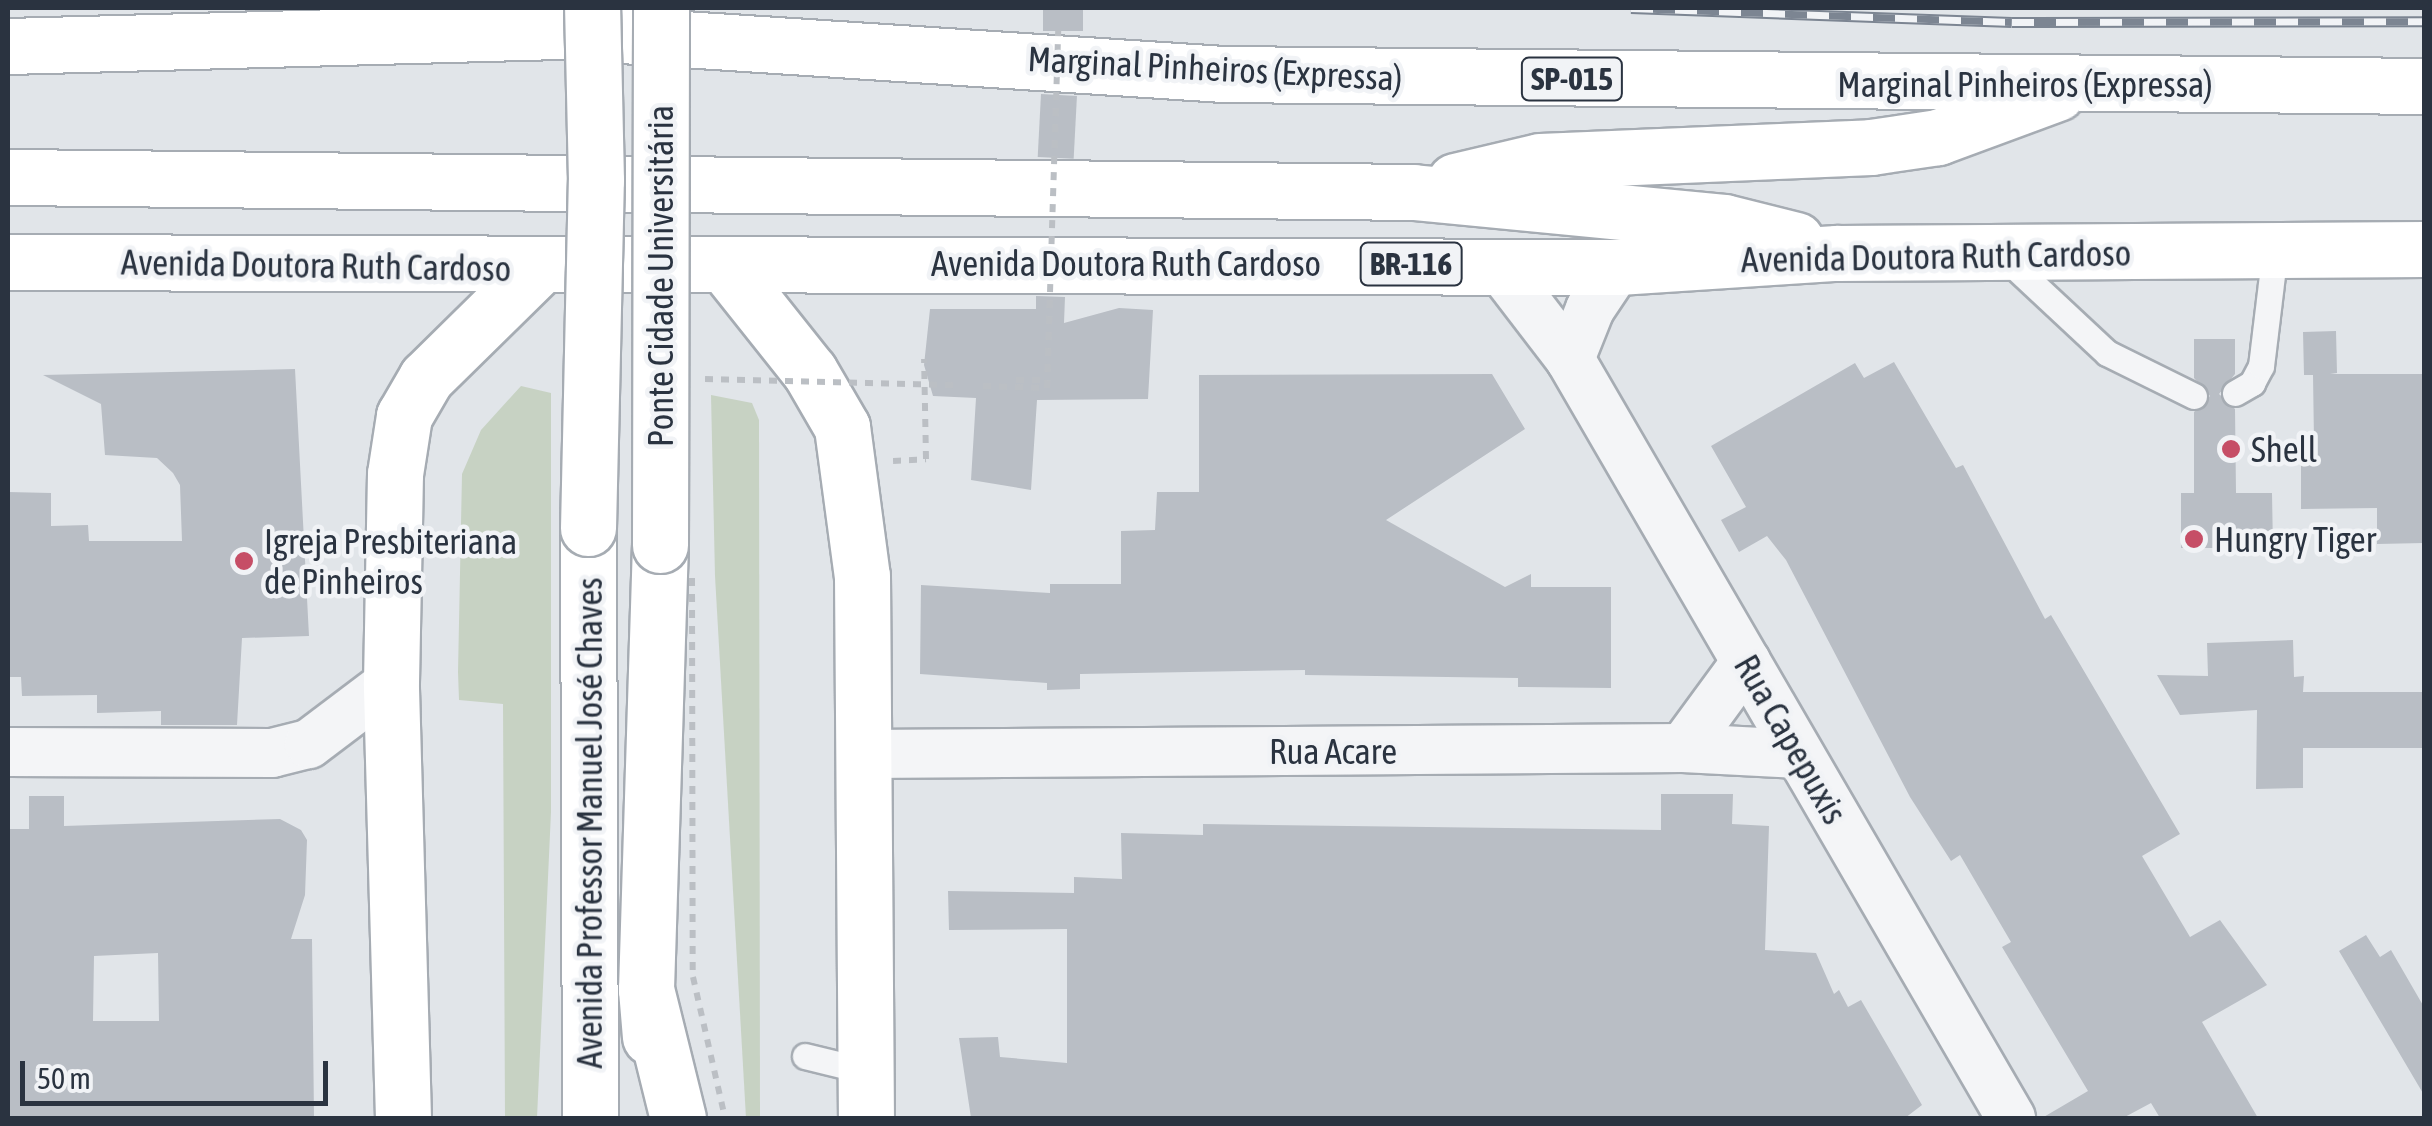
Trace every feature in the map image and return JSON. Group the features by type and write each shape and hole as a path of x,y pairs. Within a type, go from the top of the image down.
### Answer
{"main road":[{"name":"Ponte Cidade Universitária","path":"588,528 596,198 592,8"},
{"name":"Ponte Cidade Universitária","path":"660,8 660,545"},
{"name":"Marginal Pinheiros (Expressa)","path":"8,46 560,32 1223,74 2424,86"},
{"path":"1413,192 1540,161 1871,146 1938,137 2074,85"},
{"path":"8,177 1413,192 1724,222 1837,253"},
{"name":"Avenida Doutora Ruth Cardoso","path":"8,262 538,268 724,264 1618,267 1837,253 2424,249"},
{"path":"724,264 810,372 842,427 862,576 866,1095"},
{"path":"402,1118 391,682 395,474 404,416 426,378 538,268"},
{"name":"Avenida Professor Manuel José Chaves","path":"588,528 590,1118"},
{"name":"Avenida Professor Manuel José Chaves","path":"657,1118 646,989 660,545"},
{"path":"646,989 678,1118"}],"street":[{"name":"Rua Capepuxis","path":"1498,265 1570,359 2011,1118"},
{"path":"1570,359 1590,309 1618,267"},
{"path":"1684,748 1746,662"},
{"path":"8,752 272,753 309,744 391,682"},
{"name":"Rua Acare","path":"866,754 1684,748 1800,754"}],"lane":[{"path":"2236,393 2252,383 2261,366 2275,250"},
{"path":"1999,252 2106,352 2194,396"},
{"path":"805,1056 866,1095"}],"path":[{"path":"1047,382 1058,30"},
{"path":"924,359 926,459"},
{"path":"659,379 959,385"},
{"path":"1016,381 1047,382"},
{"path":"984,386 1047,382"}],"green space":[{"path":"521,386 551,393 551,812 537,1118 505,1118 503,704 459,700 462,474 481,430"},
{"path":"711,395 752,403 759,420 760,1118 746,1118 715,576"}],"building":[{"path":"1043,8 1083,8 1083,31 1043,31"},
{"path":"1041,94 1077,96 1074,159 1038,157"},
{"path":"1036,296 1065,297 1064,323 1119,308 1153,310 1148,399 1037,400 1031,490 971,480 976,398 933,396 924,365 930,309 1036,309"},
{"path":"2336,331 2337,373 2330,374 2424,374 2424,543 2377,544 2377,508 2301,509 2301,441 2314,441 2313,375 2304,375 2303,332"},
{"path":"2194,339 2235,339 2235,374 2219,394 2235,409 2236,493 2272,493 2273,548 2181,548 2181,493 2194,493 2194,412 2210,396 2194,378"},
{"path":"1894,362 1956,468 1963,465 2045,619 2051,615 2180,834 2142,856 2190,937 2220,920 2267,985 2202,1022 2258,1118 2160,1118 2151,1103 2123,1118 2042,1118 2088,1091 2002,947 2011,942 1960,855 1951,861 1910,797 1786,560 1767,536 1739,552 1721,520 1746,507 1711,446 1855,363 1864,378"},
{"path":"295,369 309,636 242,638 237,725 161,725 161,711 97,713 97,695 22,696 21,677 8,677 8,492 51,493 51,526 88,525 89,541 182,541 180,485 173,473 157,458 105,455 101,404 43,375"},
{"path":"1492,374 1525,429 1386,520 1505,587 1531,574 1531,587 1611,587 1611,688 1518,687 1518,678 1305,675 1305,670 1080,674 1080,689 1047,690 1047,683 920,674 921,585 1050,593 1050,584 1121,584 1121,531 1155,530 1157,492 1199,492 1199,375"},
{"path":"2293,640 2294,677 2304,676 2303,692 2424,692 2424,748 2303,748 2303,788 2256,789 2257,710 2180,715 2157,675 2208,676 2207,643"},
{"path":"1661,794 1733,794 1732,824 1769,826 1765,950 1816,953 1834,994 1839,990 1848,1007 1861,1000 1922,1105 1905,1118 971,1118 959,1038 998,1037 1000,1057 1067,1063 1067,929 949,930 948,891 1074,893 1074,877 1122,879 1121,833 1203,835 1203,824 1661,830"},
{"path":"29,796 64,796 64,826 280,819 301,830 307,840 305,895 291,939 312,939 314,1118 8,1118 8,829 29,829","holes":["158,953 159,1021 93,1021 94,956"]},
{"path":"2366,935 2380,957 2391,950 2424,1007 2424,1095 2339,951"}],"railway":[{"path":"1631,8 2012,22 2424,21"}],"place":[{"name":"Shell","path":"2231,449"},
{"name":"Hungry Tiger","path":"2194,539"},
{"name":"Igreja Presbiteriana de Pinheiros","path":"244,561"}]}
